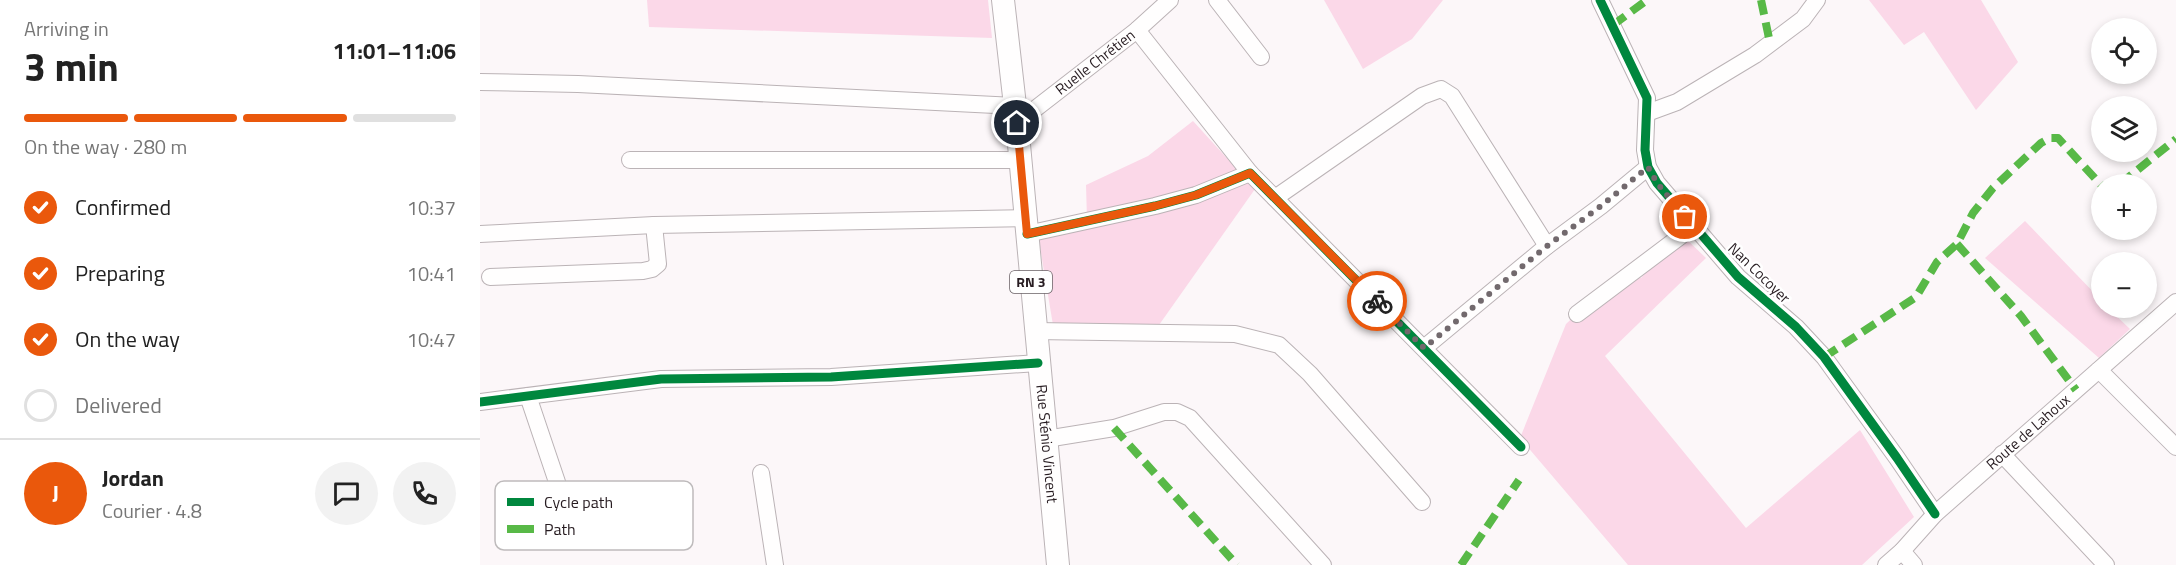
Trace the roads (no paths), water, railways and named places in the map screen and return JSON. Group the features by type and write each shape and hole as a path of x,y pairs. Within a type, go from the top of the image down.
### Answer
{"main road":[{"name":"Rue Sténio Vincent","path":"1003,0 1016,114 1058,565"}],"street":[{"name":"Ruelle Chrétien","path":"1016,114 1137,30 1170,0"},
{"path":"1216,0 1261,57"},
{"name":"Nan Cocoyer","path":"1600,0 1647,98 1645,132 1648,167 1657,183 1738,277 1796,327 1824,357 1898,458 1935,514"},
{"path":"1647,113 1677,102 1755,55 1803,19 1817,0"},
{"path":"1137,30 1250,173 1521,447"},
{"path":"480,82 578,84 1016,114"},
{"path":"1275,198 1422,96 1441,89 1452,96 1547,246"},
{"path":"630,160 1020,160"},
{"path":"1424,348 1547,246 1648,167"},
{"path":"480,234 654,225 1026,226 1155,206 1196,195 1250,173"},
{"path":"490,277 652,269 658,264 654,225"},
{"path":"1577,314 1694,226"},
{"name":"Route de Lahoux","path":"1886,565 1902,551 1935,514 2176,302"},
{"path":"1035,331 1235,334 1279,345 1310,374 1422,502"},
{"path":"480,402 661,379 831,377 1038,363"},
{"path":"2099,370 2176,447"},
{"path":"528,396 557,481"},
{"path":"1046,439 1114,428 1164,412 1177,412 1190,418 1323,565"},
{"path":"2002,454 2106,565"},
{"path":"761,473 775,565"},
{"path":"1902,551 1914,565"}]}
